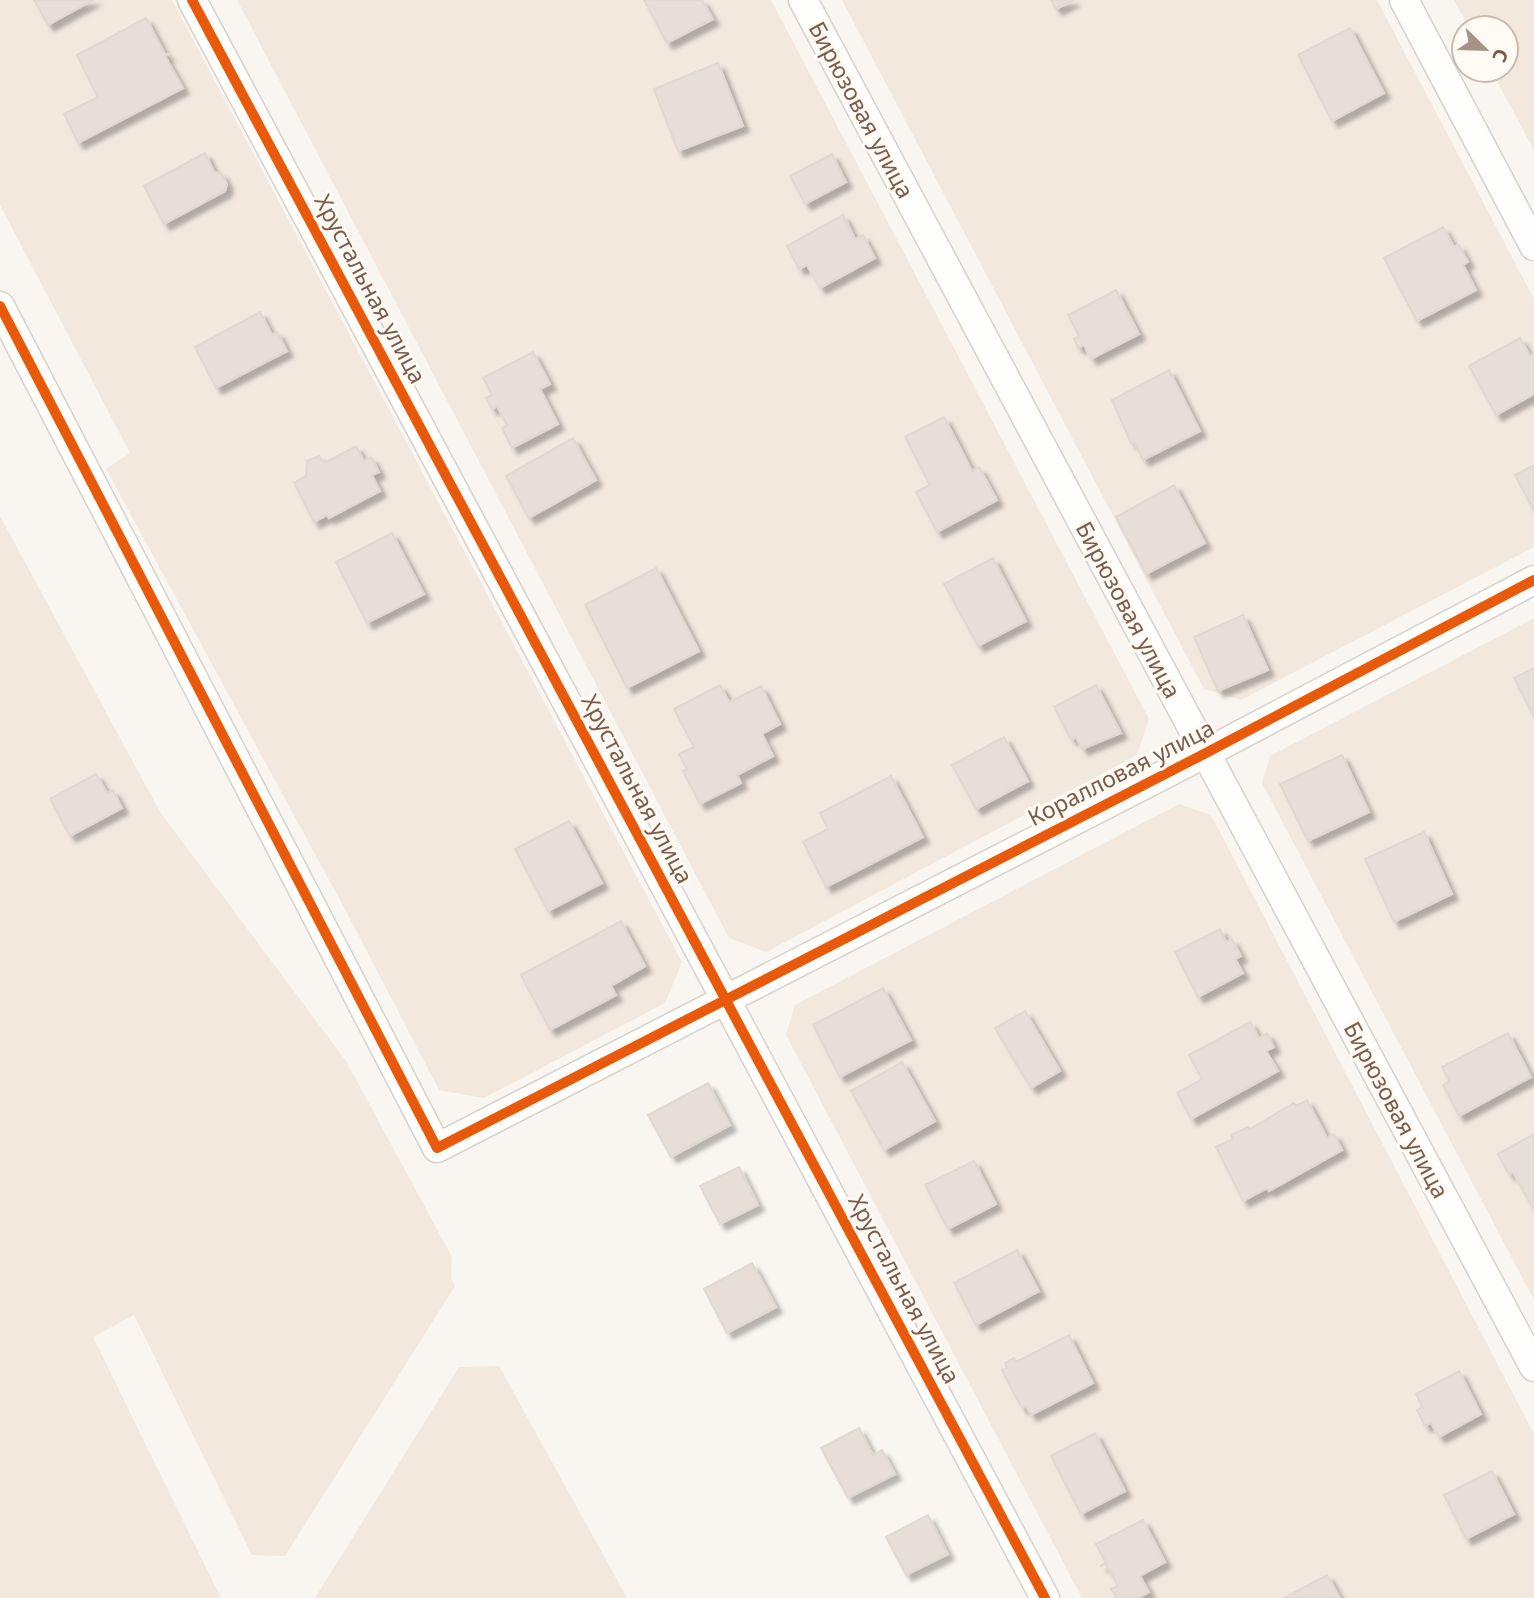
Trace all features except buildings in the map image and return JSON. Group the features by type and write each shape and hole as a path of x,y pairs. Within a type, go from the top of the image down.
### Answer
{"street":[{"name":"Хрустальная улица","path":"192,0 1045,1598"},
{"name":"Бирюзовая улица","path":"803,0 1534,1367"},
{"path":"1404,0 1534,246"},
{"name":"Коралловая улица","path":"0,306 437,1147 1204,754 1534,580"}],"shaded area":[{"path":"0,0 172,0 682,962 665,1003 484,1098 439,1090 347,913 106,469 130,453 0,205"},
{"path":"237,0 771,0 1149,719 1137,755 766,952 729,938"},
{"path":"842,0 1377,0 1534,299 1534,547 1241,700 1204,689"},
{"path":"1454,0 1534,0 1534,150 1499,84 1520,84 1520,14 1462,14"},
{"path":"0,516 160,812 346,1061 452,1257 451,1278 455,1286 285,1556 252,1555 134,1315 93,1337 221,1598 0,1598"},
{"path":"1534,618 1534,1300 1262,783 1270,756"},
{"path":"1179,804 1211,815 1534,1434 1534,1598 1082,1598 786,1035 795,1005"},
{"path":"499,1366 627,1598 315,1598 459,1367"}],"cycle path":[{"path":"192,0 1045,1598"},
{"path":"0,306 437,1148 1204,754 1534,580"}]}
